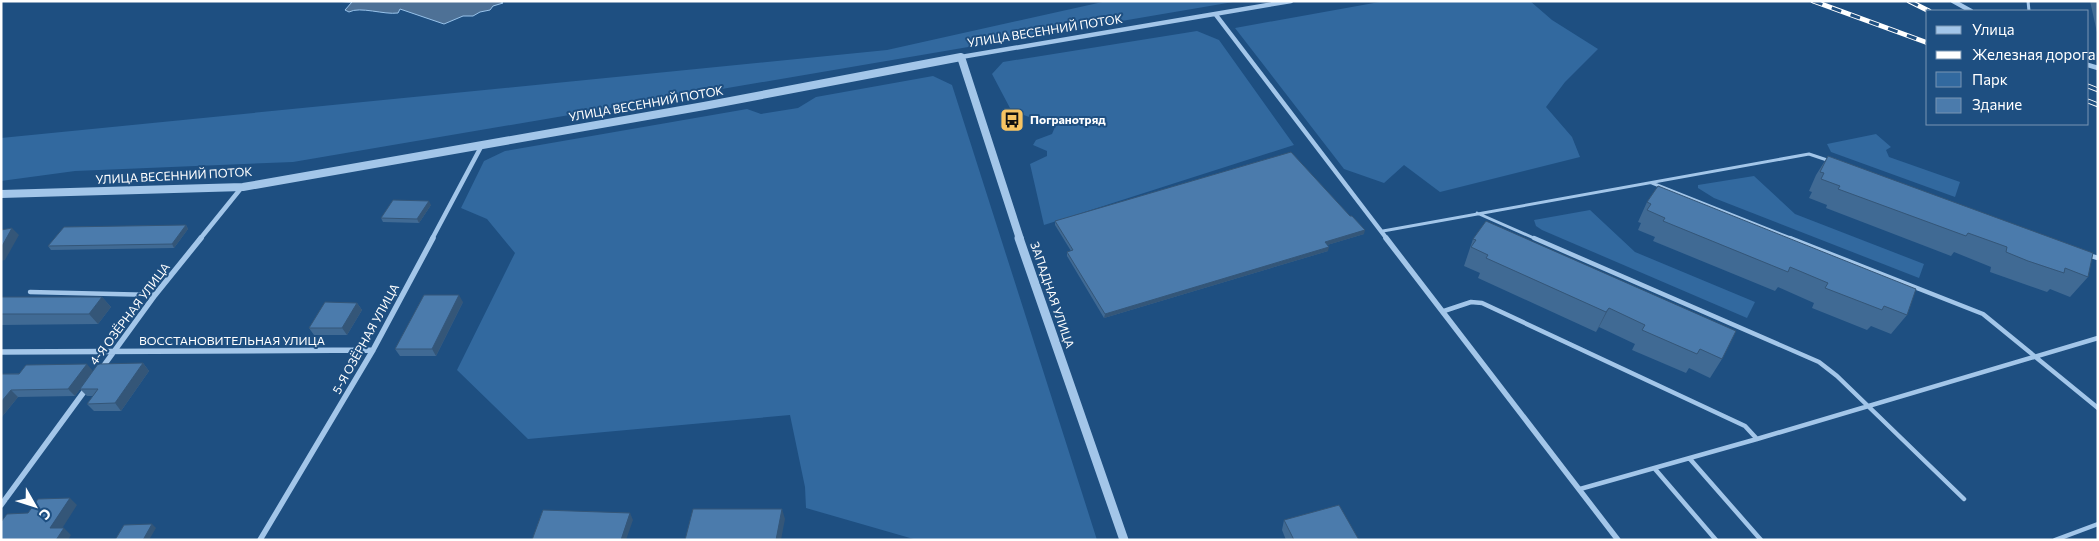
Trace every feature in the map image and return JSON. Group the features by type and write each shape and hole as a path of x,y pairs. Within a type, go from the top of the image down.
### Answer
{"street":[{"name":"УЛИЦА ВЕСЕННИЙ ПОТОК","path":"1,194 243,187 704,106 961,57 1291,1"},
{"path":"1953,1 1969,10"},
{"path":"1216,15 1618,540"},
{"name":"ЗАПАДНАЯ УЛИЦА","path":"961,57 1025,256 1124,540"},
{"name":"5-Я ОЗЁРНАЯ УЛИЦА","path":"260,540 373,350 483,145"},
{"name":"4-Я ОЗЁРНАЯ УЛИЦА","path":"96,376 155,295 243,187"},
{"name":"ВОССТАНОВИТЕЛЬНАЯ УЛИЦА","path":"1,352 373,350"},
{"name":"4-Я ОЗЁРНАЯ УЛИЦА","path":"1,504 90,384"}],"lane":[{"path":"1382,231 1809,154 1833,162"},
{"path":"1652,183 1983,314 2098,408"},
{"path":"1477,213 1819,362 1964,499"},
{"path":"2080,252 2098,258"},
{"path":"30,292 155,295"},
{"path":"1444,311 1471,302 1482,303 1745,426 1756,440"},
{"path":"1580,488 1756,440 2098,338"},
{"path":"1690,459 1761,540"},
{"path":"1655,469 1716,540"},
{"path":"2055,540 2098,524"}],"green space":[{"path":"1107,1 1239,1 293,162 75,171 1,181 1,138 887,50"},
{"path":"1385,1 1530,1 1552,20 1598,49 1565,82 1546,107 1572,137 1580,157 1440,192 1404,165 1384,183 1344,169 1235,28"},
{"path":"1197,31 1219,40 1294,145 1044,225 1030,164 1047,156 1047,151 1033,145 1036,140 1052,134 1055,127 1011,110 992,74 1003,62"},
{"path":"933,76 952,85 1097,540 917,540 806,508 805,487 790,415 528,439 457,370 515,253 487,219 461,208 484,161 505,151 747,109 761,114 798,108 816,97"},
{"path":"1876,134 1891,147 1886,150 1889,157 1960,182 1955,197 1831,152 1827,144"},
{"path":"1754,176 1795,214 1924,264 1919,278 1714,198 1698,188 1698,185"},
{"path":"1590,210 1635,252 1755,302 1747,318 1542,230 1536,226 1534,220"}],"shaded area":[{"path":"331,1 499,1 503,3 493,6 490,10 473,16 463,16 444,24 400,9 398,13 366,10 349,12 345,10 352,2"}],"building":[{"path":"1291,152 1365,230 1325,242 1329,247 1105,314 1067,252 1073,250 1055,221"},
{"path":"1828,156 2093,253 2088,277 2065,268 2064,273 2028,261 2006,252 2007,247 1968,233 1966,236 1838,189 1840,186 1821,179 1824,173 1820,172"},
{"path":"1658,186 1916,289 1907,315 1884,306 1882,310 1825,288 1828,283 1790,267 1788,272 1663,221 1665,218 1647,210 1651,204 1647,202"},
{"path":"393,200 429,201 417,219 381,218"},
{"path":"1486,221 1736,331 1722,359 1700,349 1697,354 1642,330 1645,325 1609,308 1606,312 1486,258 1488,255 1471,247 1476,240 1473,239"},
{"path":"186,225 172,244 48,246 64,227"},
{"path":"12,228 1,248 1,230"},
{"path":"424,295 459,295 432,349 395,349"},
{"path":"1,297 102,297 89,314 1,314"},
{"path":"325,302 357,303 342,328 309,328"},
{"path":"143,363 115,403 87,404 98,389 80,389 98,364"},
{"path":"87,364 68,389 11,390 1,402 1,374 19,374 26,365"},
{"path":"70,498 50,528 64,528 56,540 1,540 1,522 7,514 28,513 38,499"},
{"path":"1339,505 1359,540 1294,540 1284,520"},
{"path":"693,509 782,509 776,540 685,540"},
{"path":"543,510 630,513 621,540 532,540"},
{"path":"152,524 143,540 115,540 124,525"}],"railway":[{"path":"1813,1 1926,42"},
{"path":"1909,1 1927,10"},
{"path":"2089,86 2098,90"},
{"path":"2089,101 2098,105"}],"place":[{"name":"Погранотряд","path":"1012,120"}]}
